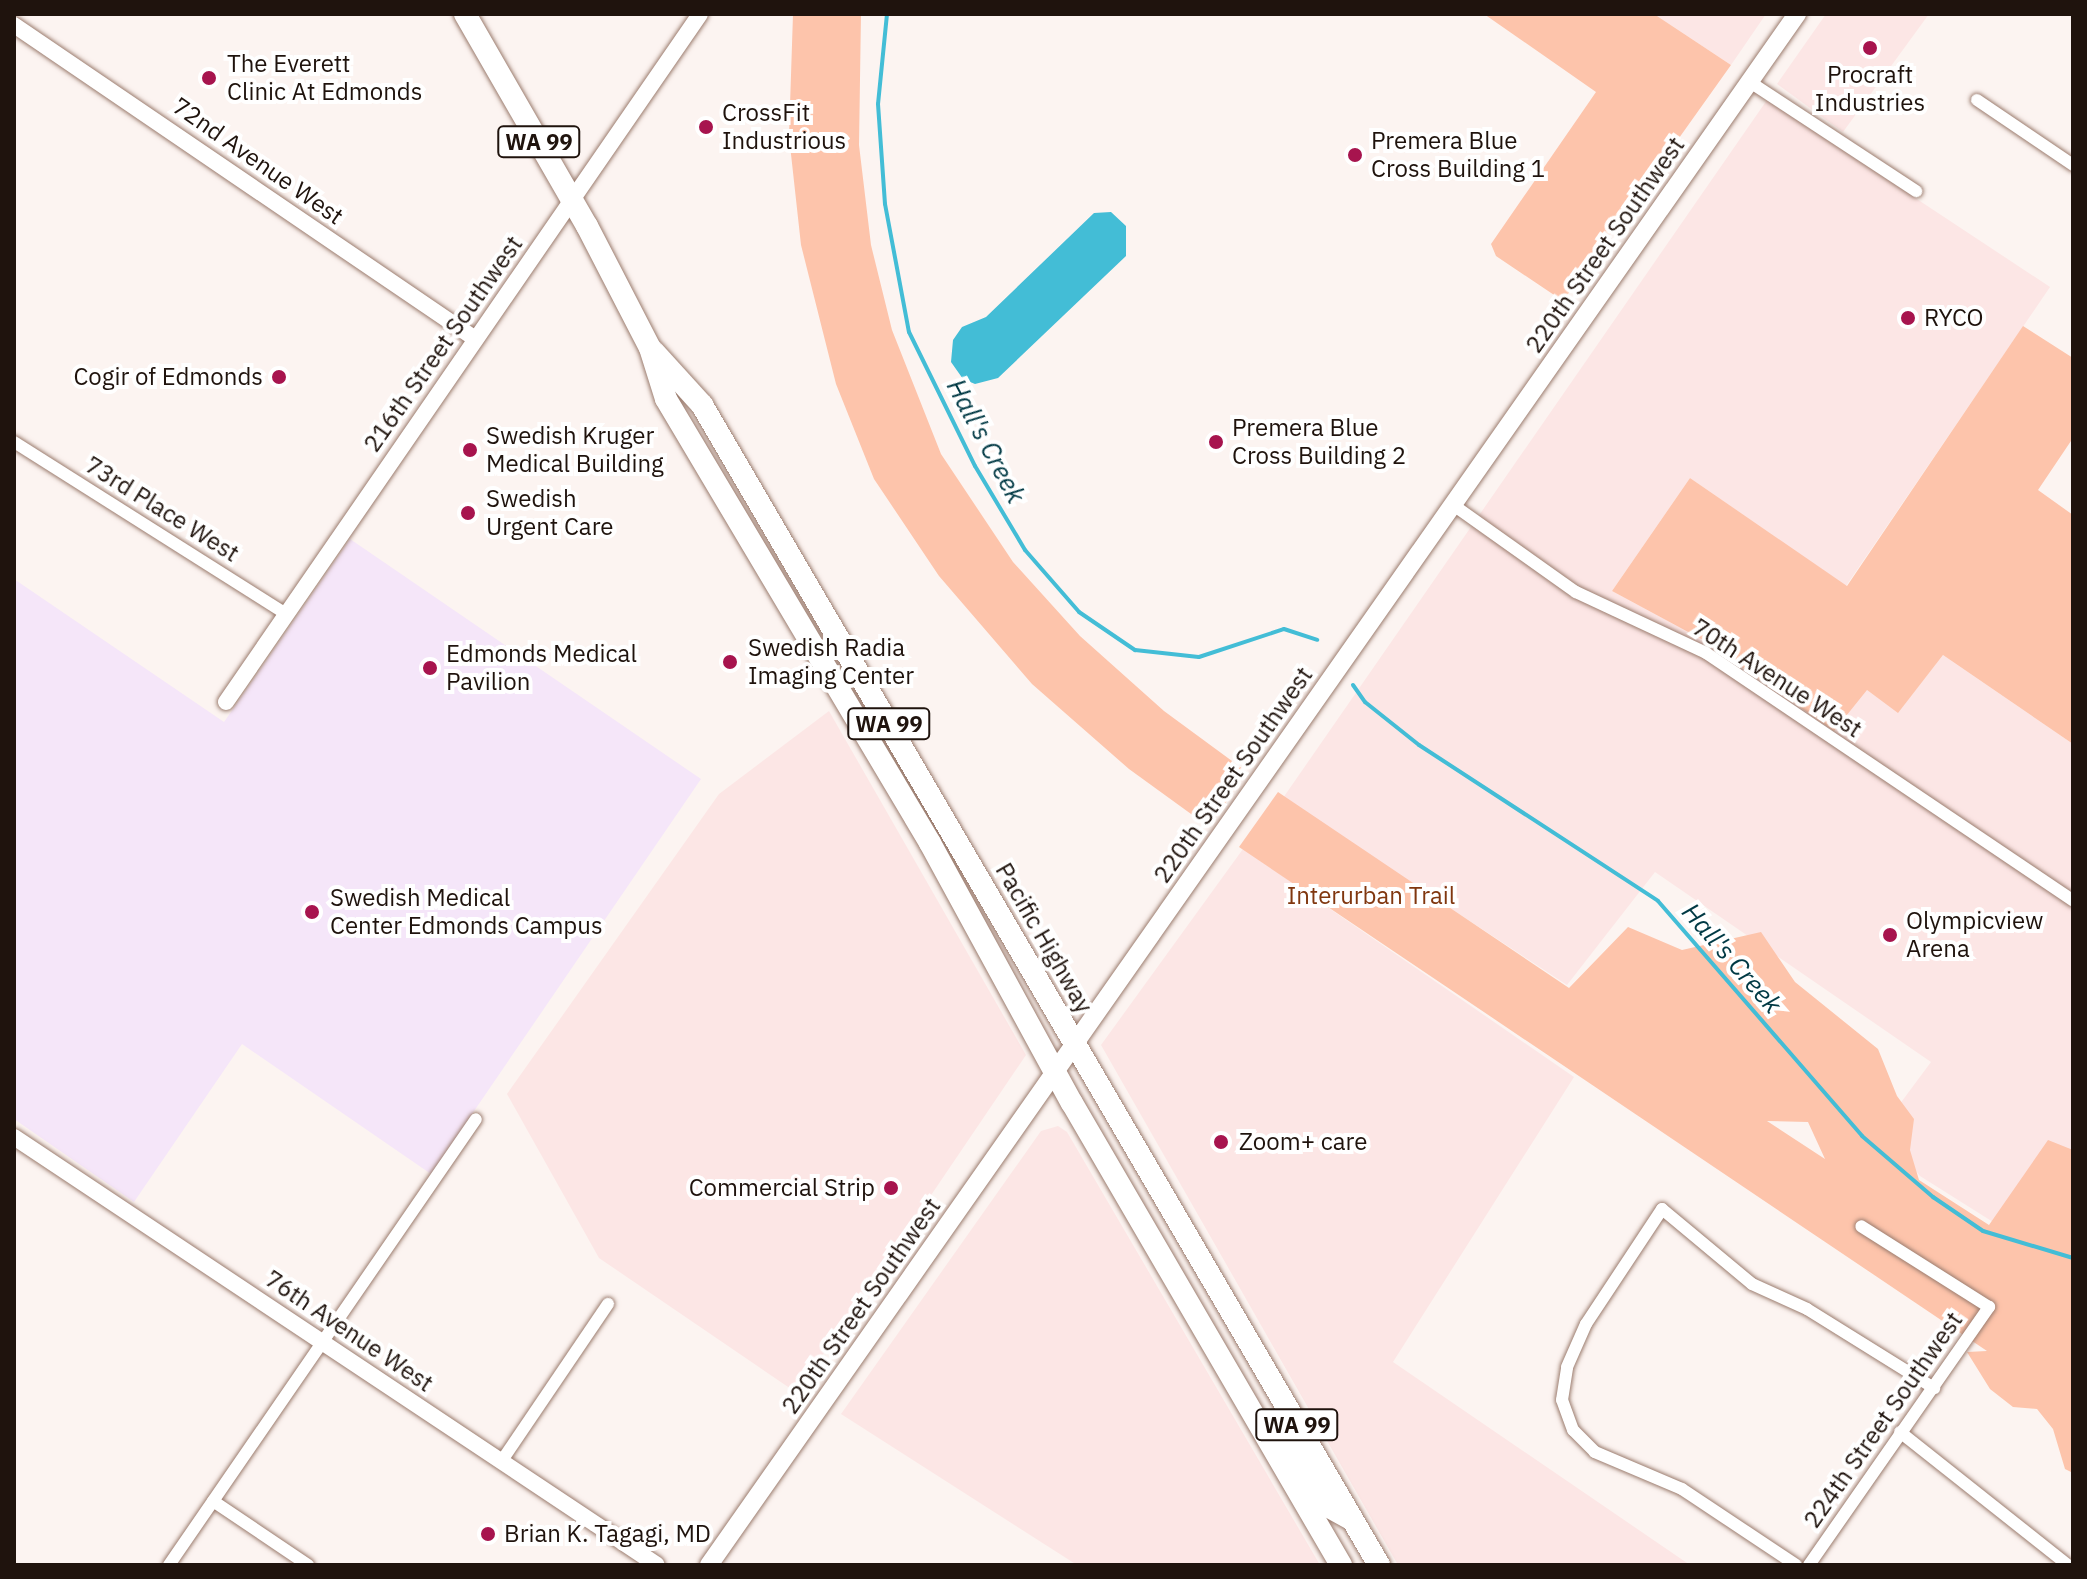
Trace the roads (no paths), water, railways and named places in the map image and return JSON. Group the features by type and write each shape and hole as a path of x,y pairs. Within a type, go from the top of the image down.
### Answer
{"highway":[{"name":"Pacific Highway","path":"465,14 572,200 650,348 666,399 930,843 1056,1070 1341,1565"},
{"name":"Pacific Highway","path":"650,348 702,405 1379,1565"}],"main road":[{"name":"220th Street Southwest","path":"709,1565 1797,14"},
{"path":"1264,1428 1280,1431 1329,1508 1354,1522"}],"street":[{"name":"216th Street Southwest","path":"226,702 700,14"},
{"name":"72nd Avenue West","path":"14,25 474,338"},
{"path":"1750,82 1916,191"},
{"path":"1977,100 2073,165"},
{"name":"73rd Place West","path":"14,442 286,614"},
{"name":"70th Avenue West","path":"1452,504 1576,592 1706,653 2073,901"},
{"path":"169,1565 476,1119"},
{"name":"76th Avenue West","path":"14,1137 657,1565"},
{"path":"1796,1565 1705,1502 1595,1452 1573,1430 1567,1415 1562,1400 1573,1353 1662,1209 1752,1284 1807,1309 1934,1388"},
{"name":"224th Street Southwest","path":"1809,1565 1989,1307 1861,1226"},
{"path":"501,1462 608,1304"},
{"path":"1900,1432 2068,1565"},
{"path":"213,1501 308,1565"}],"water":[{"path":"1111,212 1126,226 1126,256 998,378 975,384 963,379 951,362 953,340 962,327 986,317 1094,213"}],"waterway":[{"name":"Hall's Creek","path":"887,14 878,104 885,204 909,332 975,466 1025,550 1079,612 1135,650 1199,657 1284,629 1317,640"},
{"name":"Hall's Creek","path":"1353,685 1365,702 1419,745 1658,901 1862,1136 1933,1197 1983,1231 2073,1258"}],"place":[{"name":"Procraft Industries","path":"1870,48"},
{"name":"The Everett Clinic At Edmonds","path":"209,78"},
{"name":"CrossFit Industrious","path":"706,127"},
{"name":"Premera Blue Cross Building 1","path":"1355,155"},
{"name":"RYCO","path":"1908,318"},
{"name":"Cogir of Edmonds","path":"279,377"},
{"name":"Premera Blue Cross Building 2","path":"1216,442"},
{"name":"Swedish Kruger Medical Building","path":"470,450"},
{"name":"Swedish Urgent Care","path":"468,513"},
{"name":"Swedish Radia Imaging Center","path":"730,662"},
{"name":"Edmonds Medical Pavilion","path":"430,668"},
{"name":"Swedish Medical Center Edmonds Campus","path":"312,912"},
{"name":"Olympicview Arena","path":"1890,935"},
{"name":"Zoom+ care","path":"1221,1142"},
{"name":"Commercial Strip","path":"891,1188"},
{"name":"Brian K. Tagagi, MD","path":"488,1534"}],"park label":[{"name":"Interurban Trail","path":"1371,896"}]}
